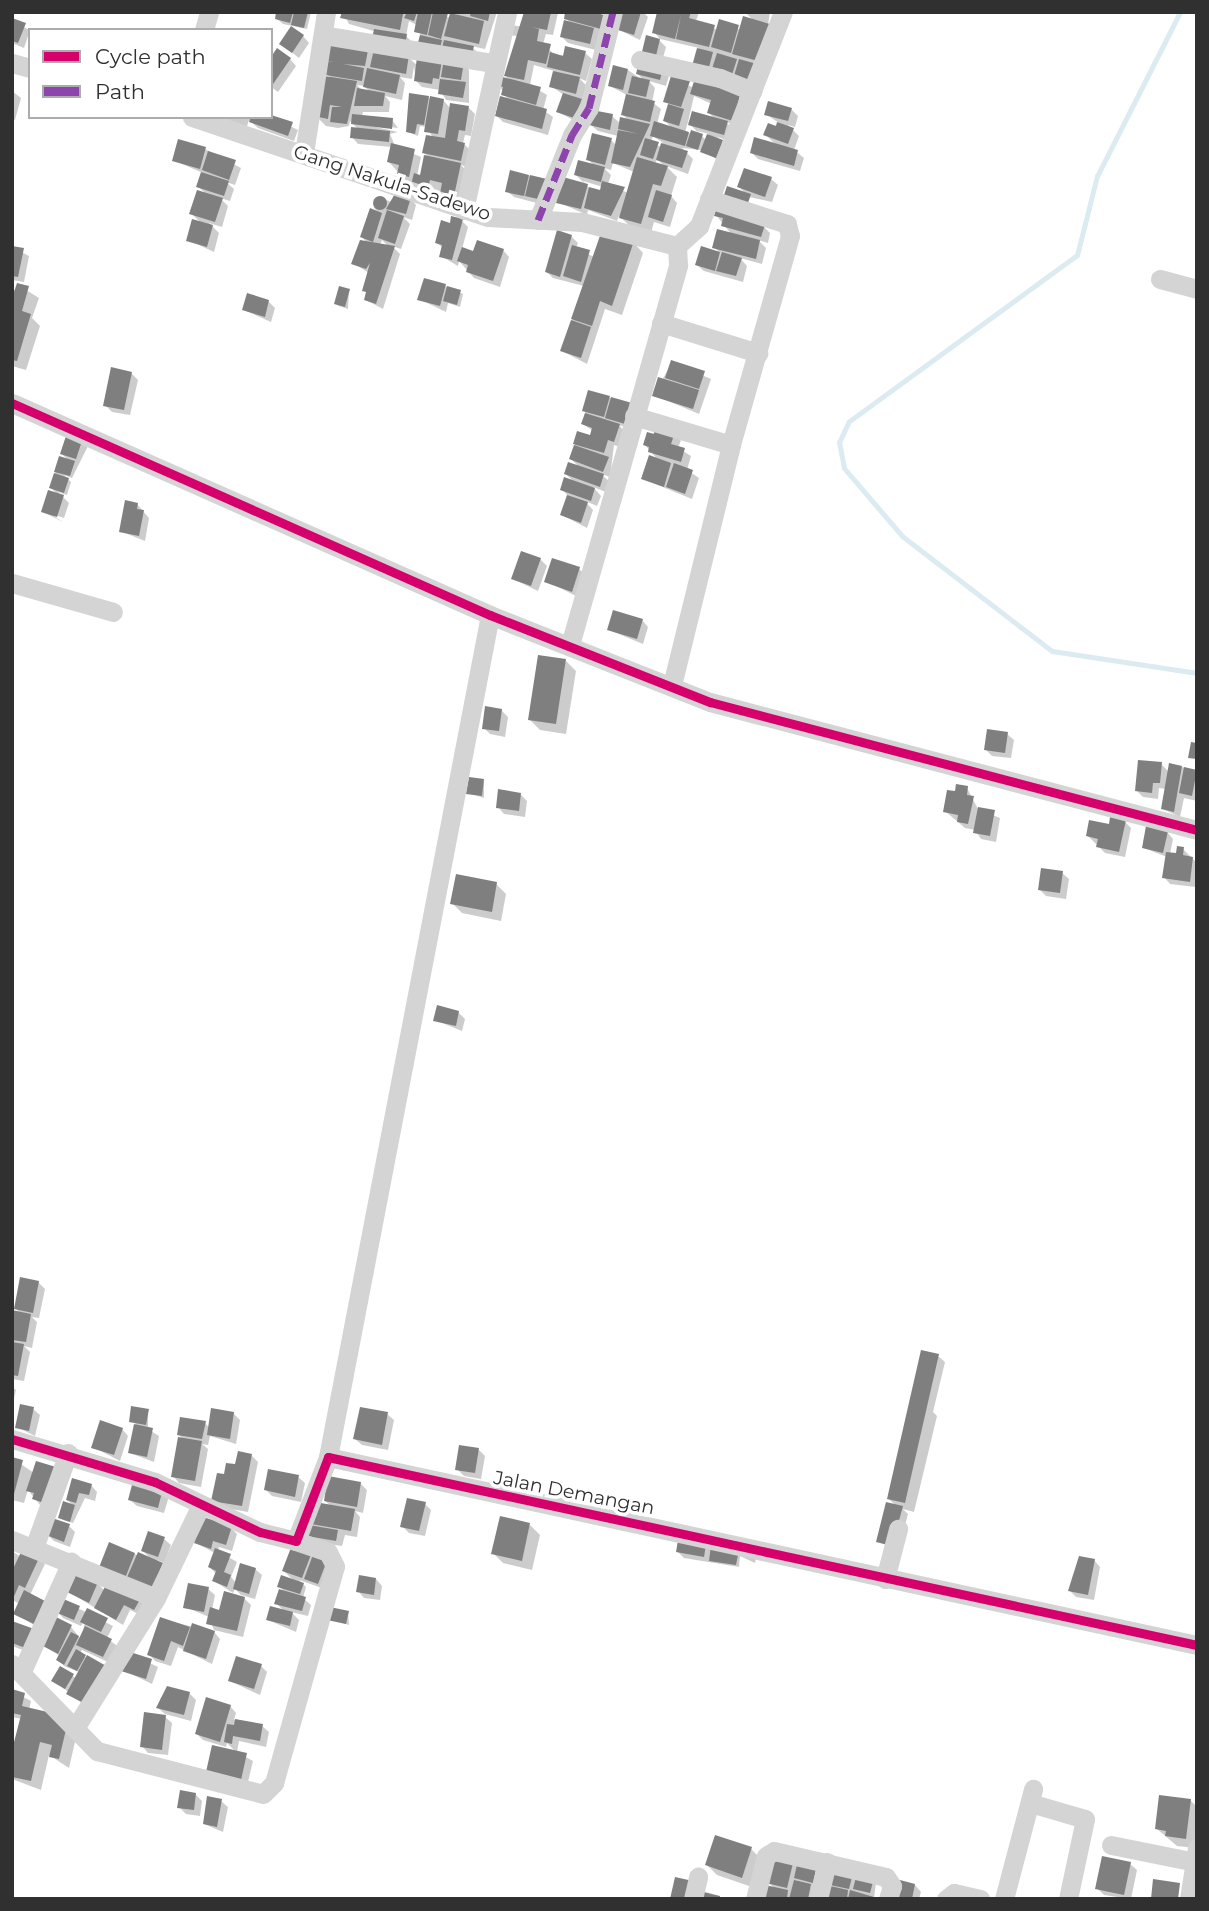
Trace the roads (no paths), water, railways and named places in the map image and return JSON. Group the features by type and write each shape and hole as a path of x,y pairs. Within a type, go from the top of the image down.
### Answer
{"street":[{"path":"304,153 326,12"},
{"path":"464,210 492,63 507,12"},
{"path":"538,220 572,135 589,108 613,12"},
{"path":"570,645 679,259 677,246 694,233 783,12"},
{"path":"323,35 492,63"},
{"path":"640,60 720,78 753,91"},
{"name":"Gang Nakula-Sadewo","path":"198,119 464,210 504,219 582,222 677,246"},
{"path":"672,685 731,445 790,247 787,224 709,199"},
{"path":"1160,279 1197,289"},
{"path":"661,323 758,353"},
{"path":"12,402 490,615 710,702 1197,830"},
{"path":"634,416 731,445"},
{"path":"12,583 113,612"},
{"path":"296,1541 328,1457 490,615"},
{"path":"12,1439 68,1453 155,1482 260,1532 328,1552 335,1566 268,1792 258,1794 104,1754 87,1742 77,1725 17,1667 71,1562"},
{"path":"34,1548 68,1453"},
{"name":"Jalan Demangan","path":"328,1457 1197,1645"},
{"path":"77,1725 156,1598 201,1505"},
{"path":"885,1579 898,1529"},
{"path":"12,1540 156,1598"},
{"path":"1010,1897 1032,1796 1085,1819 1068,1899"},
{"path":"1111,1845 1196,1855 1189,1899"},
{"path":"755,1899 771,1852 827,1862 886,1877 892,1886 888,1899"},
{"path":"818,1899 827,1862"},
{"path":"693,1899 698,1877"},
{"path":"946,1899 954,1893 980,1899"}],"waterway":[{"path":"1180,12 1097,176 1077,255 849,421 839,442 844,468 902,536 1052,651 1197,673"}]}
